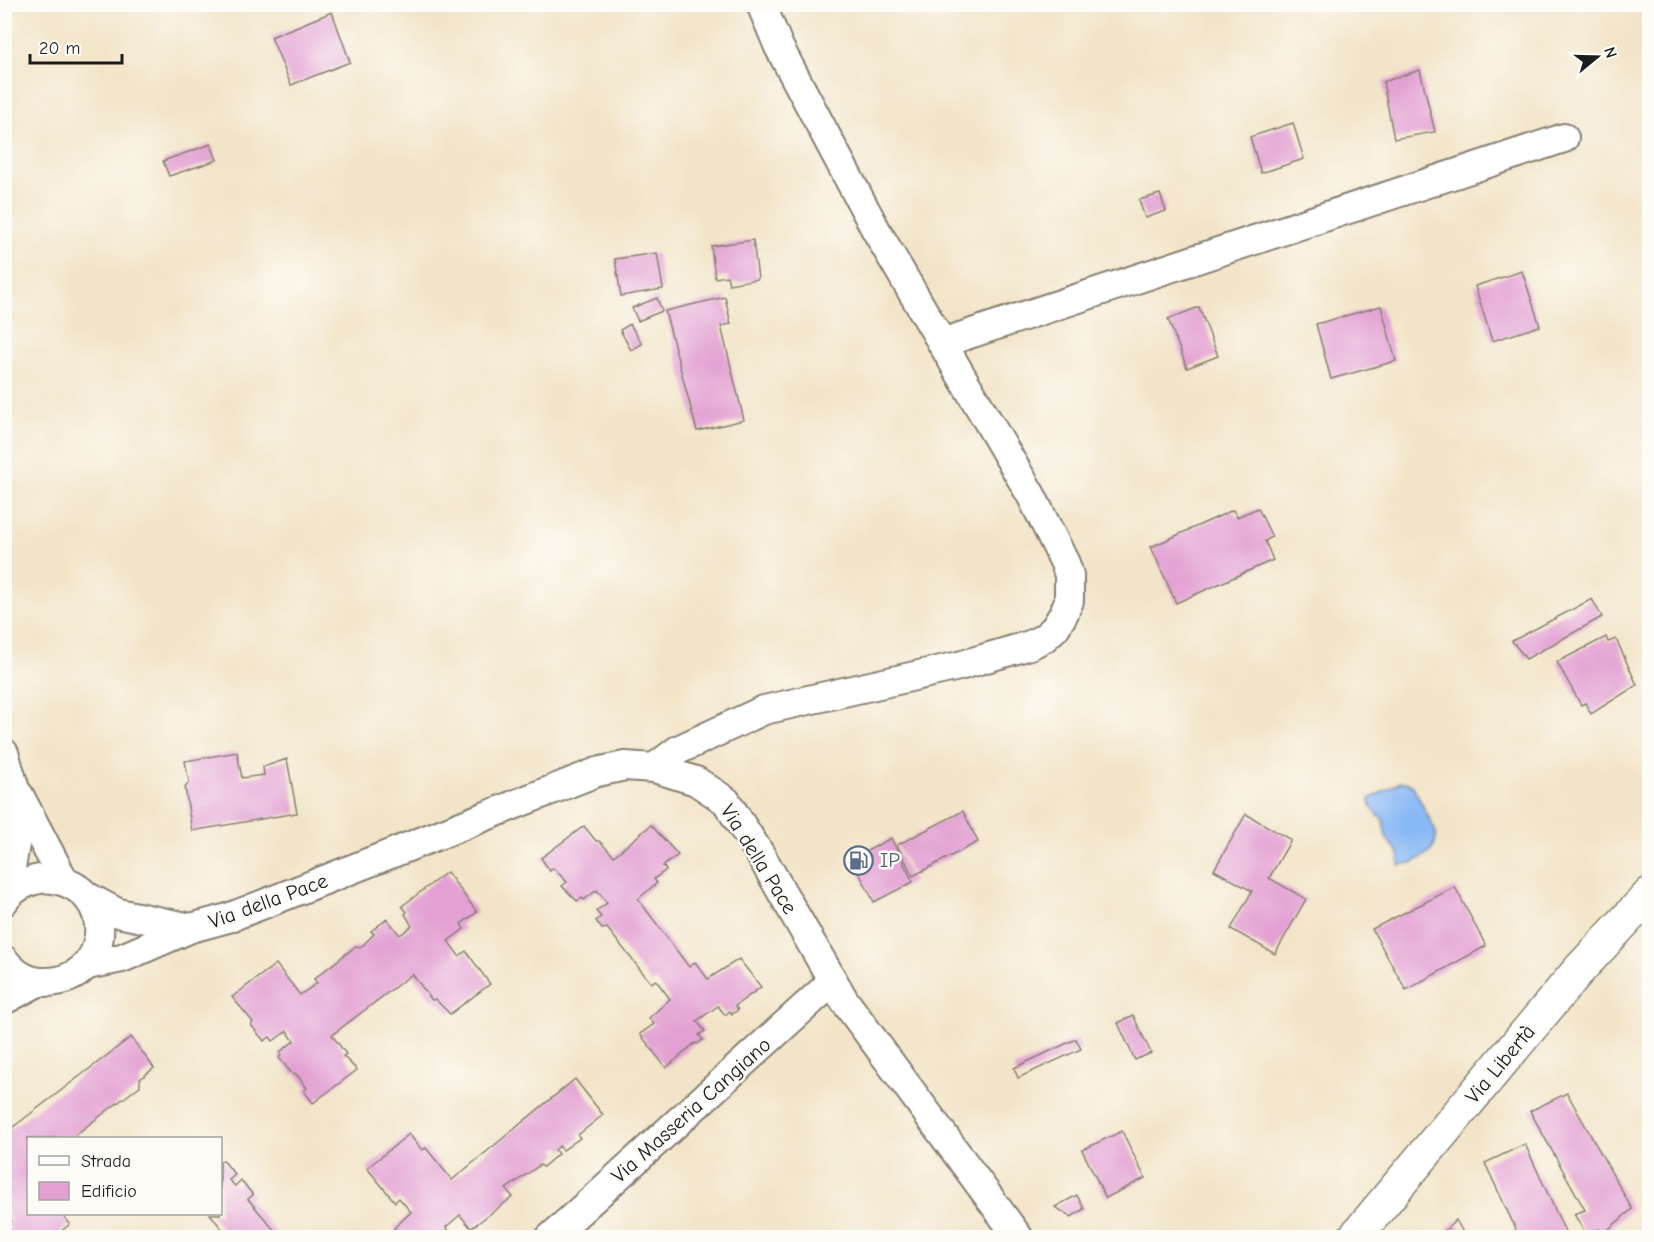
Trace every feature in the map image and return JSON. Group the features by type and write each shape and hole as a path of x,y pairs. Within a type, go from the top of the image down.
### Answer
{"street":[{"path":"654,768 678,750 764,710 959,666 1030,645 1044,638 1055,628 1069,601 1069,575 1065,563 1031,495 876,230 779,47 760,4"},
{"path":"942,343 1564,138"},
{"path":"4,753 14,786 17,833 5,899"},
{"name":"Via della Pace","path":"4,1000 38,982 56,983 73,977 87,965 122,958 191,928 228,918 597,772 625,766 654,768 696,781 726,801 760,854 832,982 948,1144 1019,1238"},
{"name":"Via della Pace","path":"14,786 64,881 118,913 191,928"},
{"path":"5,899 18,887 33,880 49,878 64,881"},
{"name":"Via Libertà","path":"1354,1238 1578,971 1650,894"},
{"path":"87,965 95,953 99,931 96,910 88,897"},
{"path":"4,960 23,978 38,982"},
{"name":"Via Masseria Cangiano","path":"550,1238 832,982"}],"water":[{"path":"1400,782 1413,786 1436,832 1436,839 1430,851 1425,855 1413,862 1399,865 1398,851 1388,841 1385,824 1373,809 1370,799"}],"building":[{"path":"332,12 350,62 291,85 271,37"},
{"path":"1420,70 1435,132 1394,139 1383,82"},
{"path":"1293,123 1304,159 1261,173 1250,137"},
{"path":"211,144 217,160 169,176 163,161"},
{"path":"1160,194 1166,211 1145,218 1139,200"},
{"path":"753,240 758,279 729,284 727,276 715,278 711,246"},
{"path":"657,253 663,289 621,296 615,259"},
{"path":"1522,271 1540,326 1492,341 1475,286"},
{"path":"725,297 731,324 721,326 744,420 697,431 665,311"},
{"path":"657,298 662,311 638,321 632,308"},
{"path":"1381,306 1396,361 1331,379 1316,324"},
{"path":"1199,307 1218,356 1187,368 1168,319"},
{"path":"630,324 642,344 631,350 620,330"},
{"path":"1258,508 1272,537 1265,541 1273,560 1176,603 1151,547 1233,510 1237,517"},
{"path":"1592,599 1602,617 1526,659 1512,641"},
{"path":"1606,637 1608,642 1616,639 1637,685 1591,714 1585,703 1581,705 1557,662"},
{"path":"237,752 242,778 264,775 263,767 287,759 297,813 192,831 185,788 189,782 185,761"},
{"path":"963,811 978,842 913,876 897,845"},
{"path":"1246,814 1291,840 1269,878 1306,899 1275,954 1231,929 1252,891 1214,870"},
{"path":"651,825 678,855 663,866 666,870 654,879 657,883 638,899 689,967 695,962 708,979 739,959 761,987 735,1006 738,1010 732,1014 730,1011 725,1015 718,1006 697,1021 705,1031 699,1035 703,1040 695,1043 666,1068 640,1034 654,1024 649,1018 670,999 656,980 651,983 607,928 602,929 596,921 601,917 596,911 607,903 597,890 584,900 582,898 577,901 562,886 567,882 553,868 550,871 541,858 584,826 596,841 599,841 614,856"},
{"path":"891,838 913,882 874,902 852,859"},
{"path":"447,872 477,912 461,924 464,929 448,941 459,956 466,951 490,984 450,1014 435,999 432,1000 412,974 332,1035 346,1054 343,1056 357,1070 313,1103 304,1091 307,1088 279,1058 280,1052 294,1041 287,1031 273,1041 270,1037 264,1041 251,1025 253,1022 232,997 276,964 300,995 317,983 314,979 356,946 360,948 374,934 371,931 387,919 400,935 412,926 402,906"},
{"path":"1455,887 1486,946 1406,990 1372,929"},
{"path":"1133,1015 1151,1053 1135,1060 1118,1023"},
{"path":"131,1037 154,1068 140,1079 140,1086 72,1137 27,1137 27,1215 63,1215 70,1224 53,1238 17,1238 7,1225 12,1221 4,1212 4,1134"},
{"path":"1076,1039 1081,1049 1018,1078 1014,1068"},
{"path":"575,1079 603,1115 578,1135 580,1138 563,1150 559,1146 555,1150 558,1154 543,1167 540,1165 506,1189 513,1197 471,1228 460,1215 446,1227 454,1238 385,1238 396,1230 394,1228 411,1212 399,1198 395,1202 367,1168 409,1134 422,1150 426,1148 452,1180"},
{"path":"1567,1093 1632,1209 1602,1235 1599,1229 1587,1236 1574,1214 1585,1210 1530,1111"},
{"path":"1122,1131 1145,1178 1106,1198 1082,1150"},
{"path":"1525,1144 1568,1238 1520,1238 1485,1163"},
{"path":"222,1161 235,1175 229,1180 235,1186 241,1180 253,1195 248,1199 281,1238 229,1238 211,1215 222,1215"},
{"path":"1077,1195 1084,1209 1071,1217 1055,1207"},
{"path":"1456,1220 1466,1238 1437,1238"}],"place":[{"name":"IP","path":"859,860"}]}
